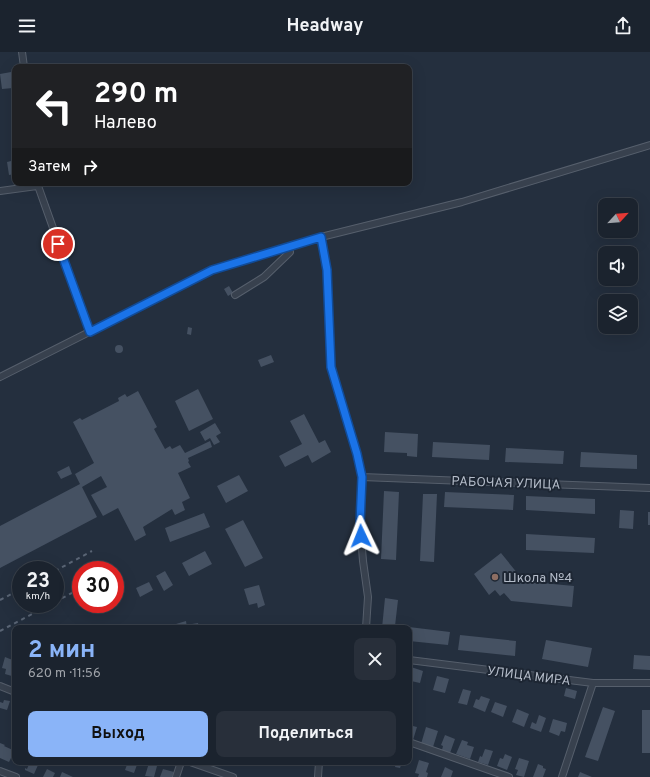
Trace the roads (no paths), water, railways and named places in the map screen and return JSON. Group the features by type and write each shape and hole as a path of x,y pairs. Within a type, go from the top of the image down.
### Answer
{"street":[{"path":"22,52 24,64"},
{"path":"0,377 212,270 321,237 462,202 650,145"},
{"path":"0,191 31,186"},
{"path":"37,186 90,332"},
{"path":"321,237 327,270 331,367 357,454 362,477 360,524 362,562 368,597 366,625"},
{"path":"235,295 264,277 290,252 288,247"},
{"name":"РАБОЧАЯ УЛИЦА","path":"362,477 650,488"},
{"name":"УЛИЦА МИРА","path":"412,660 593,683 650,683"},
{"path":"562,777 593,683"},
{"path":"0,686 12,691"},
{"path":"412,743 509,777"},
{"path":"176,777 180,765"},
{"path":"199,765 233,777"},
{"path":"318,777 319,765"},
{"path":"0,771 1,777"},
{"path":"0,771 16,777"}],"railway":[{"path":"64,566 92,551"},
{"path":"64,597 72,593"},
{"path":"0,600 12,594"},
{"path":"0,631 34,613"}],"place":[{"name":"Школа №4","path":"495,577"}]}
